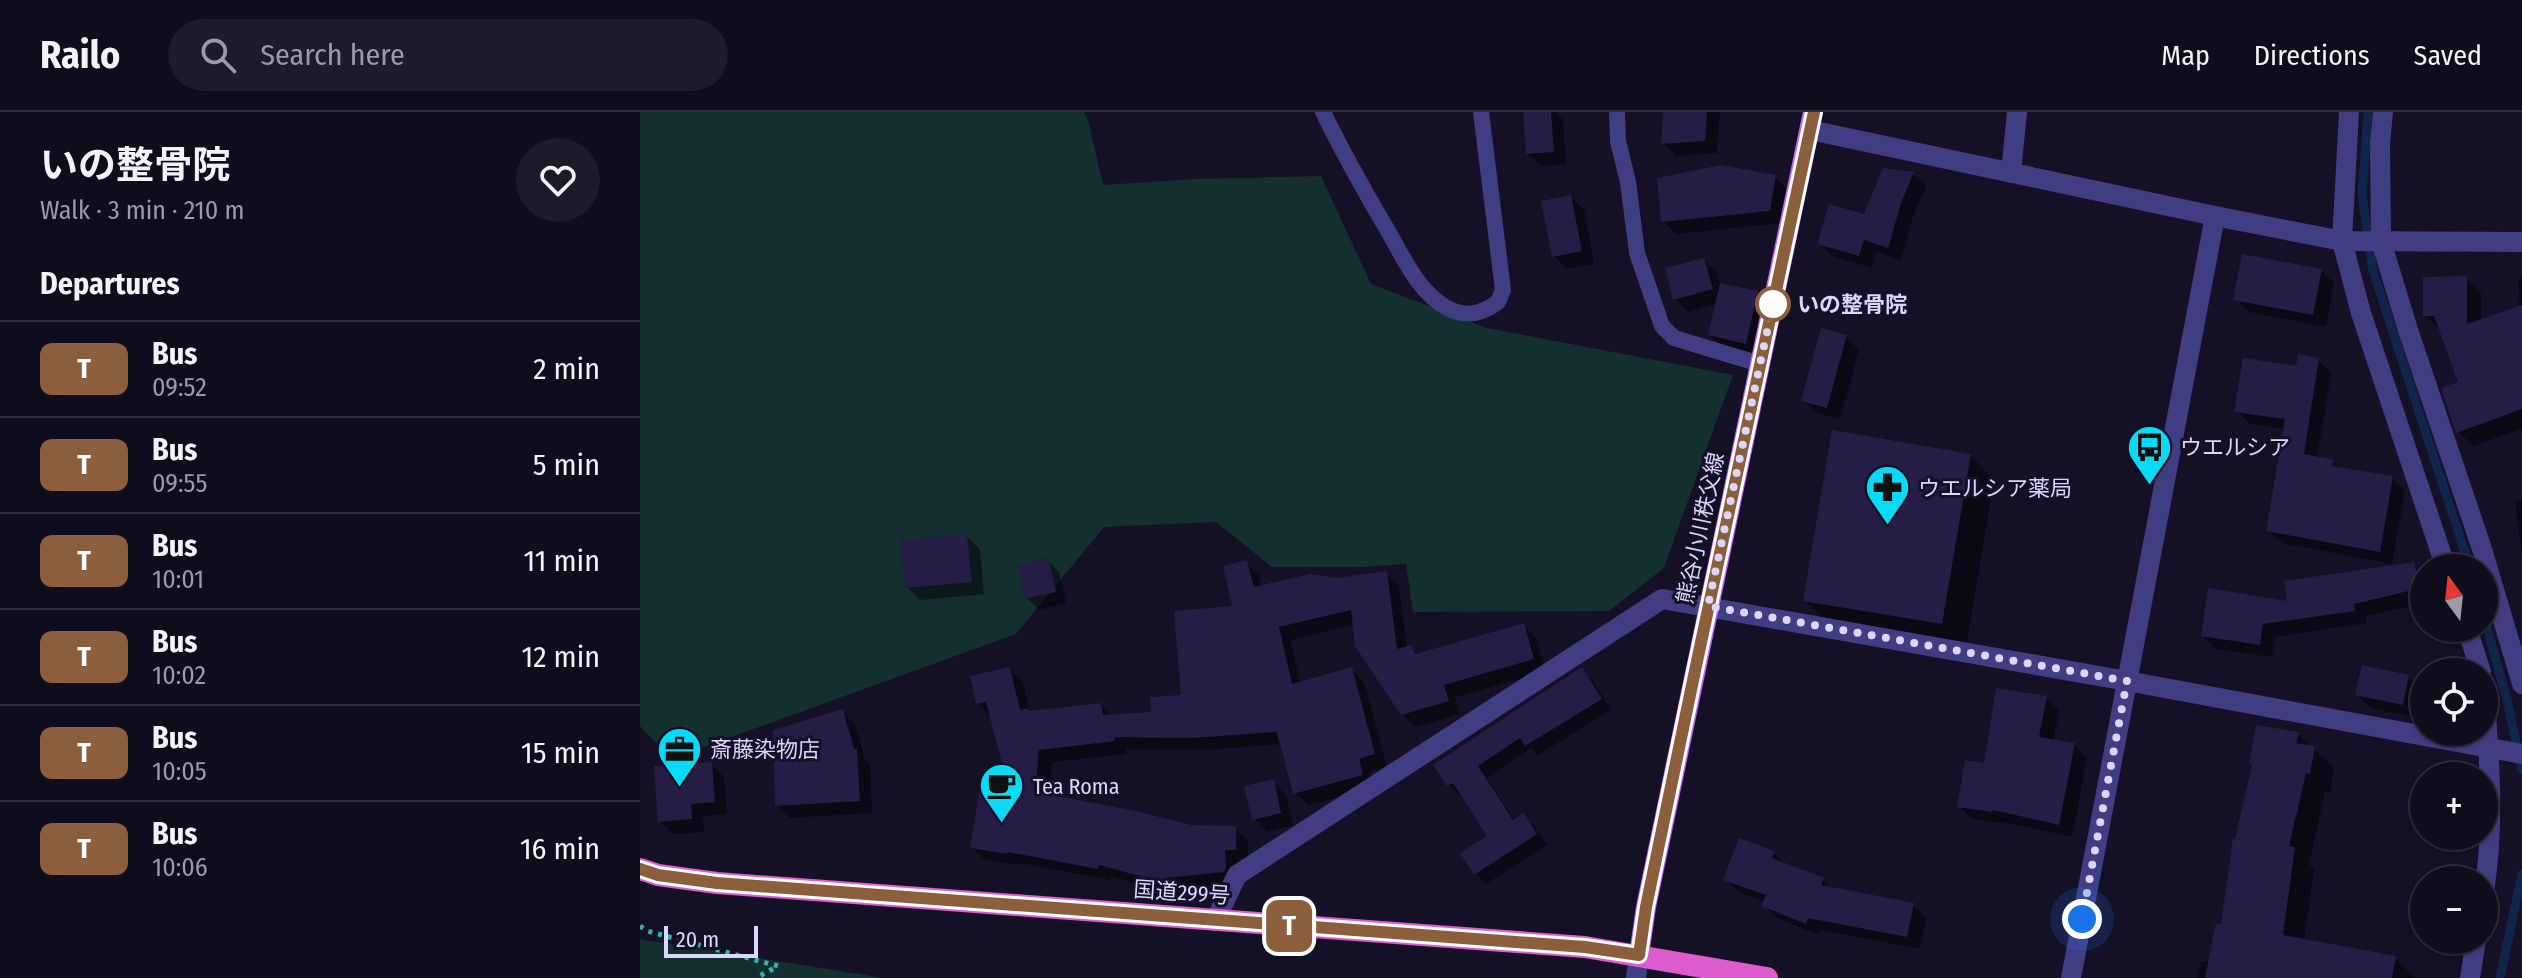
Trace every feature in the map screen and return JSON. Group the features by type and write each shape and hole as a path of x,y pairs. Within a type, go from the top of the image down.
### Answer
{"highway":[{"name":"国道299号","path":"640,869 658,875 717,883 1585,947 1767,978"}],"main road":[{"name":"熊谷小川秩父線","path":"1639,955 1646,907 1708,606 1812,121"}],"street":[{"path":"2011,173 2017,112"},
{"path":"2349,112 2342,241 2361,313 2441,554"},
{"path":"2383,112 2380,144 2381,241 2482,549 2522,684"},
{"path":"1812,121 2011,173 2342,241 2522,242"},
{"path":"2071,978 2215,216"},
{"path":"1215,921 1237,875 1662,599 2522,754"},
{"path":"2488,866 2492,746"},
{"path":"2470,978 2474,954"},
{"path":"1636,978 1639,955"}],"lane":[{"path":"1323,112 1349,165 1414,276 1430,295 1446,307 1462,314 1476,315 1498,302 1503,290 1481,112"},
{"path":"1617,112 1618,141 1628,182 1637,253 1662,326 1674,338 1760,364"}],"path":[{"path":"640,926 647,931 778,966 756,978"}],"green space":[{"path":"640,112 1084,112 1103,185 1321,176 1371,284 1487,328 1733,375 1664,568 1609,611 1413,612 1406,564 1272,567 1216,522 1104,527 1016,634 671,759 640,726"},
{"path":"640,939 884,978 640,978"}],"building":[{"path":"1523,112 1551,112 1554,152 1526,154"},
{"path":"1663,112 1707,112 1705,141 1661,144"},
{"path":"1721,165 1776,175 1770,211 1661,222 1657,178"},
{"path":"1883,168 1914,172 1888,248 1864,240 1859,256 1817,244 1829,204 1864,214"},
{"path":"1571,195 1582,251 1552,257 1541,201"},
{"path":"2242,254 2322,269 2313,315 2233,300"},
{"path":"1704,258 1713,289 1673,300 1665,268"},
{"path":"2467,276 2467,324 2522,305 2522,409 2456,433 2441,388 2458,382 2434,316 2423,316 2423,277"},
{"path":"1720,283 1758,291 1746,344 1708,335"},
{"path":"1821,328 1847,335 1827,408 1801,401"},
{"path":"2298,354 2319,358 2304,454 2334,460 2332,466 2393,476 2380,552 2266,531 2285,419 2234,412 2243,358 2296,366"},
{"name":"ウエルシア薬局","path":"1832,430 1971,454 1942,624 1803,601"},
{"path":"967,534 972,582 905,588 900,540"},
{"path":"1048,557 1056,592 1025,599 1017,566"},
{"path":"1247,560 1254,587 1310,574 1337,578 1387,571 1397,649 1412,645 1415,654 1524,623 1534,659 1444,685 1449,701 1401,715 1355,646 1351,610 1279,627 1292,684 1352,667 1375,754 1359,759 1363,775 1293,794 1277,732 1190,738 1114,737 1115,741 1039,750 1035,792 1191,825 1236,826 1236,850 1225,850 1224,872 1166,878 1165,883 1099,865 1098,869 970,848 981,782 1008,786 986,702 976,704 970,676 1010,667 1020,710 1101,703 1103,715 1151,712 1150,697 1181,695 1174,611 1232,606 1223,566"},
{"path":"2410,563 2410,591 2354,604 2355,611 2263,624 2260,645 2201,636 2208,588 2287,601 2284,581"},
{"path":"2362,665 2409,675 2403,705 2355,695"},
{"path":"1582,667 1602,699 1525,746 1520,738 1478,766 1513,820 1524,813 1537,834 1474,875 1460,853 1487,836 1453,783 1447,786 1433,765"},
{"path":"1996,688 2047,696 2039,737 2075,743 2059,825 1993,810 1957,807 1965,760 1984,763"},
{"path":"843,709 854,749 857,749 860,801 775,806 773,730"},
{"path":"2256,725 2299,732 2296,743 2315,746 2289,846 2295,847 2283,935 2396,956 2392,978 2205,978 2216,923 2221,924 2233,838 2252,765 2249,764"},
{"path":"712,762 715,802 691,804 692,819 658,822 654,766"},
{"path":"1274,779 1281,813 1252,820 1244,786"},
{"path":"1739,838 1774,851 1772,858 1824,878 1821,885 1914,903 1907,937 1808,918 1806,924 1761,906 1766,895 1723,880"}],"waterway":[{"path":"2368,112 2362,195 2373,271 2465,554"},
{"path":"2491,642 2522,770"},
{"path":"2500,978 2522,874"}],"bus line":[{"name":"T","path":"640,869 658,875 717,883 1585,947 1639,955 1646,907 1696,666 1814,112"}],"place":[{"name":"いの整骨院","path":"1773,304"},
{"name":"ウエルシア","path":"2149,486"},
{"name":"ウエルシア薬局","path":"1887,527"},
{"name":"斎藤染物店","path":"679,788"},
{"name":"Tea Roma","path":"1002,825"}],"route":[{"path":"1773,304 1708,606 2127,681 2082,919"}]}
